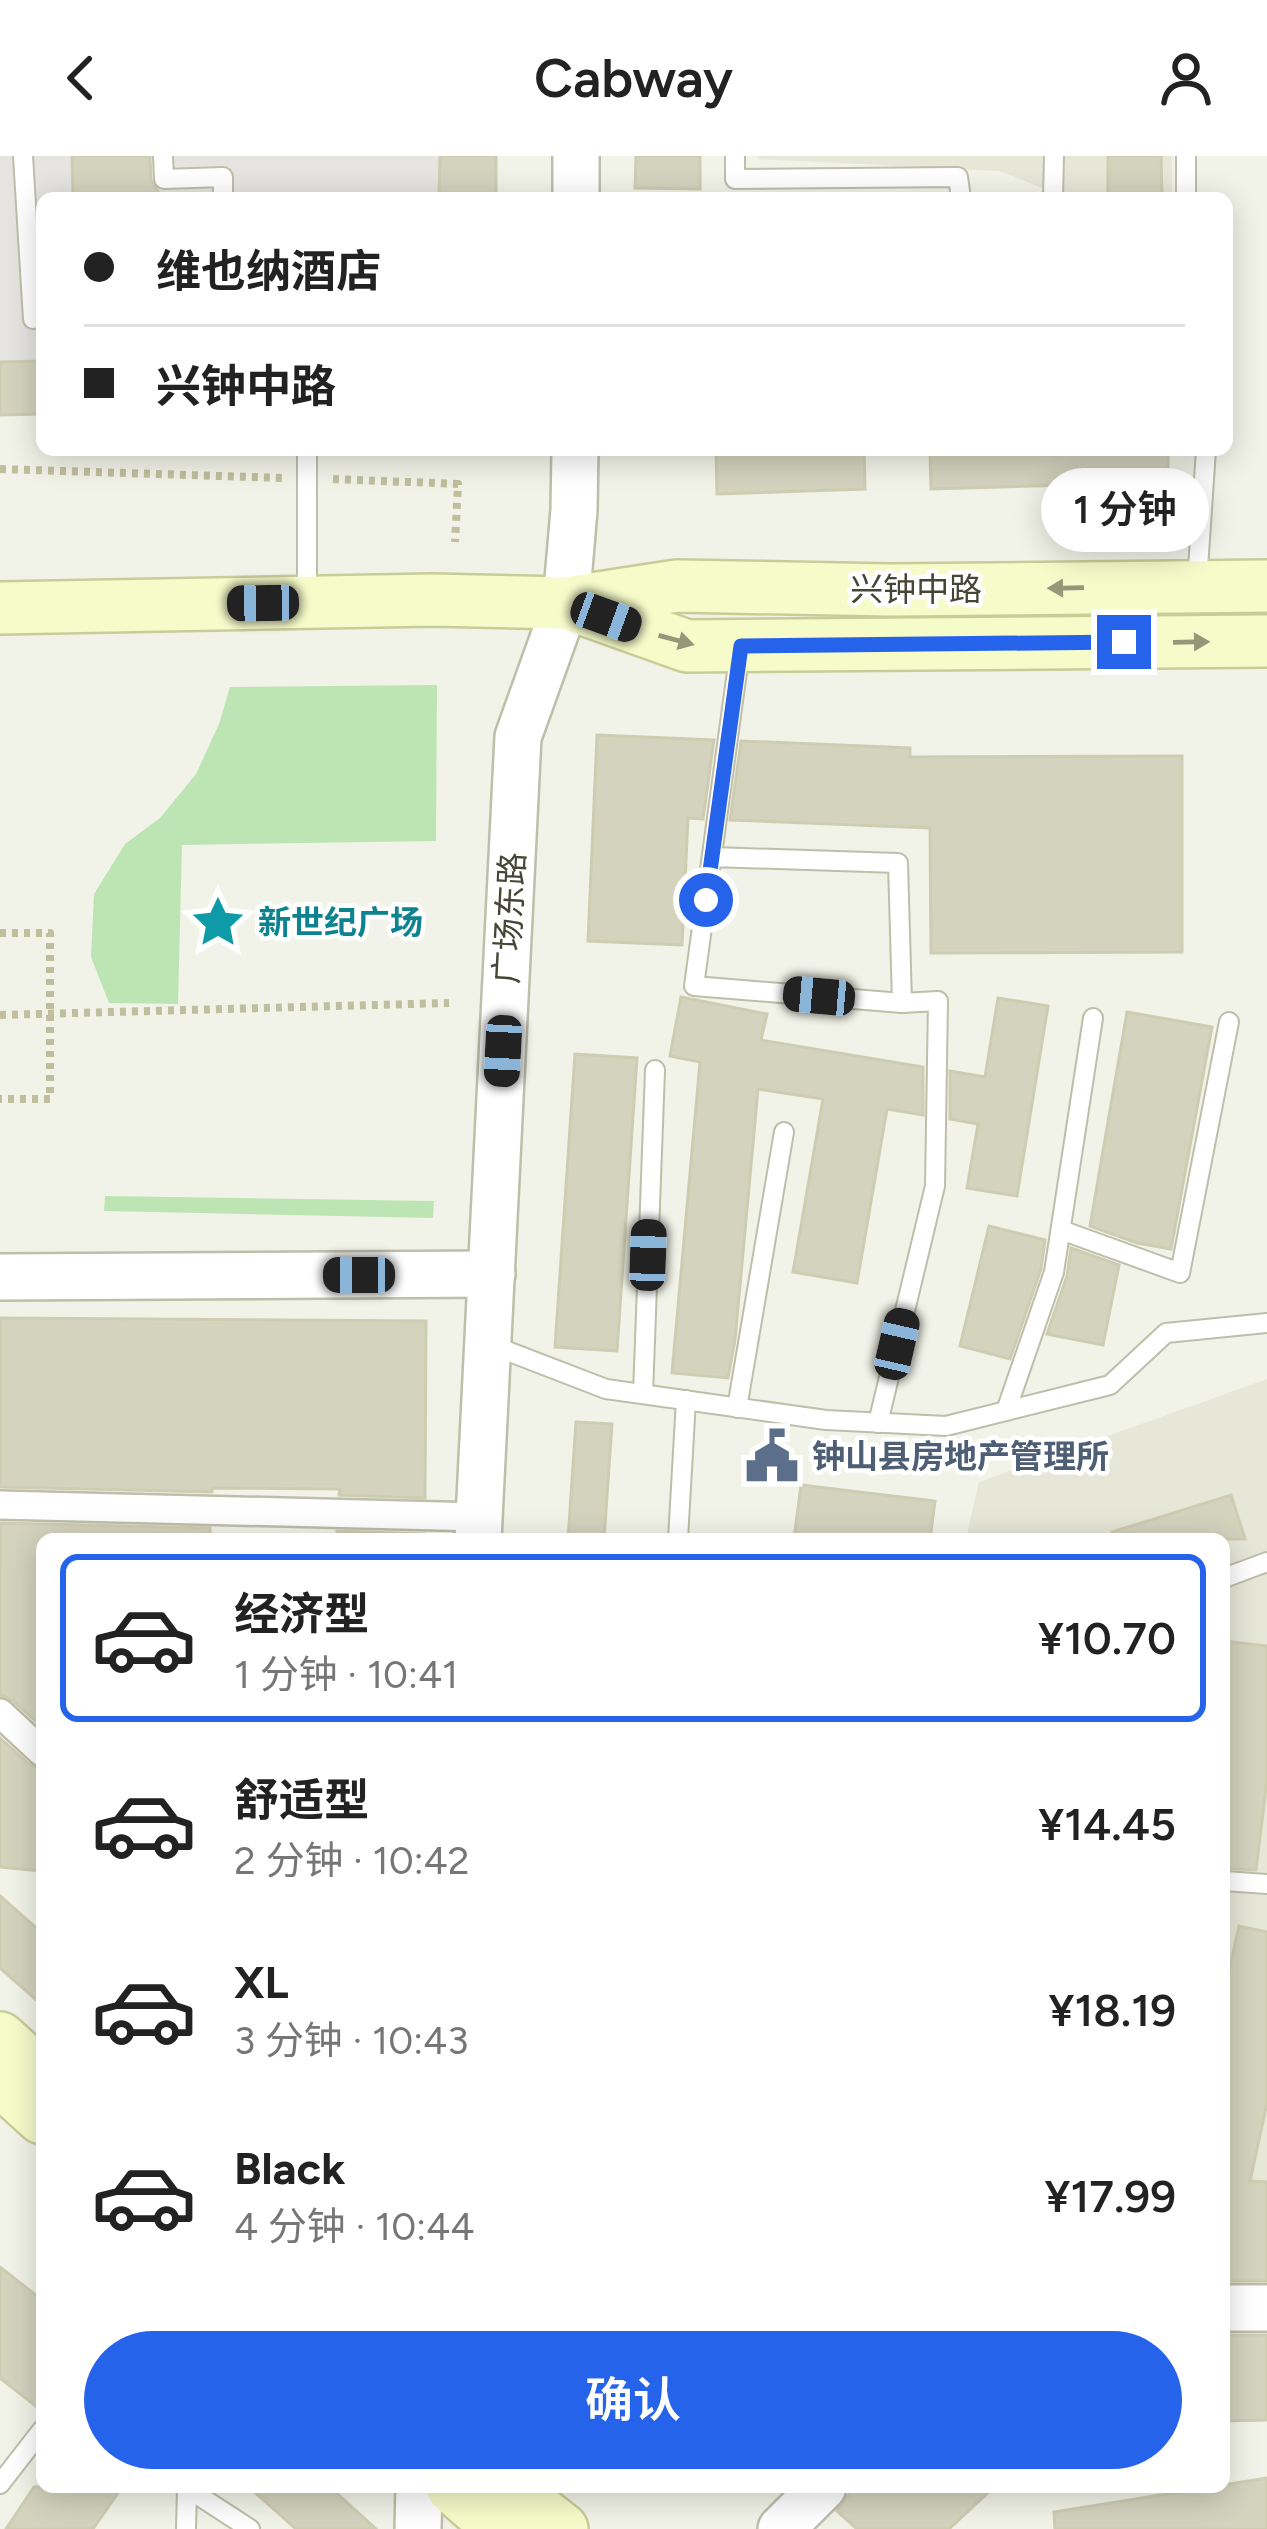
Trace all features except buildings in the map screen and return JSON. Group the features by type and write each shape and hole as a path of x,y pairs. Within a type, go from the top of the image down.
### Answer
{"main road":[{"name":"兴钟中路","path":"0,608 432,599 566,603 676,586 891,590 1267,586"},
{"name":"兴钟中路","path":"566,603 687,646 1267,641"},
{"path":"12,2063 36,2107"},
{"path":"459,2493 500,2529"},
{"path":"516,2493 562,2529"}],"street":[{"path":"576,156 576,192"},
{"name":"广场东路","path":"479,1528 518,737 566,603 574,456"},
{"path":"0,1277 492,1274"},
{"path":"0,1505 232,1525 479,1528"},
{"path":"0,1713 36,1746"},
{"path":"1230,2308 1267,2308"},
{"path":"418,2529 419,2493"},
{"path":"781,2529 817,2493"}],"lane":[{"path":"23,156 33,319"},
{"path":"163,156 164,179 223,177 223,192"},
{"path":"735,156 735,179 958,177 960,192"},
{"path":"1053,192 1054,156"},
{"path":"1186,156 1186,192"},
{"path":"307,456 307,602"},
{"path":"1197,586 1206,456"},
{"path":"741,646 694,986 902,1003 938,1001 935,1186 878,1423"},
{"path":"712,857 898,863 902,1003"},
{"path":"1006,1411 1054,1272 1093,1018"},
{"path":"1061,1229 1180,1273 1229,1022"},
{"path":"643,1394 655,1070"},
{"path":"736,1408 784,1132"},
{"path":"489,1344 606,1389 826,1420 946,1426 1109,1384 1166,1333 1267,1323"},
{"path":"678,1533 686,1400"},
{"path":"1230,1576 1267,1562"},
{"path":"1230,1881 1267,1884"},
{"path":"0,2484 36,2438"},
{"path":"186,2529 187,2493"},
{"path":"195,2493 250,2529"}],"path":[{"path":"0,469 458,484 455,542"},
{"path":"0,933 50,933 50,1014 50,1099 0,1099"},
{"path":"0,1015 448,1003"}],"shaded area":[{"path":"0,156 72,156 73,192 36,192 36,361 0,362"},
{"path":"157,156 439,156 439,192 158,192"},
{"path":"1172,156 1172,192 1052,192 1000,171 758,159"},
{"path":"1267,1379 1267,2283 1230,2283 1230,1533 967,1533 979,1482"}],"green space":[{"path":"437,685 436,841 182,845 178,1004 109,1003 91,957 94,894 125,844 160,818 196,774 230,687"},
{"path":"105,1196 434,1201 433,1218 104,1211"}],"place":[{"name":"新世纪广场","path":"218,922"},
{"name":"钟山县房地产管理所","path":"772,1456"}],"route":[{"path":"706,900 741,646 1124,642"}]}
